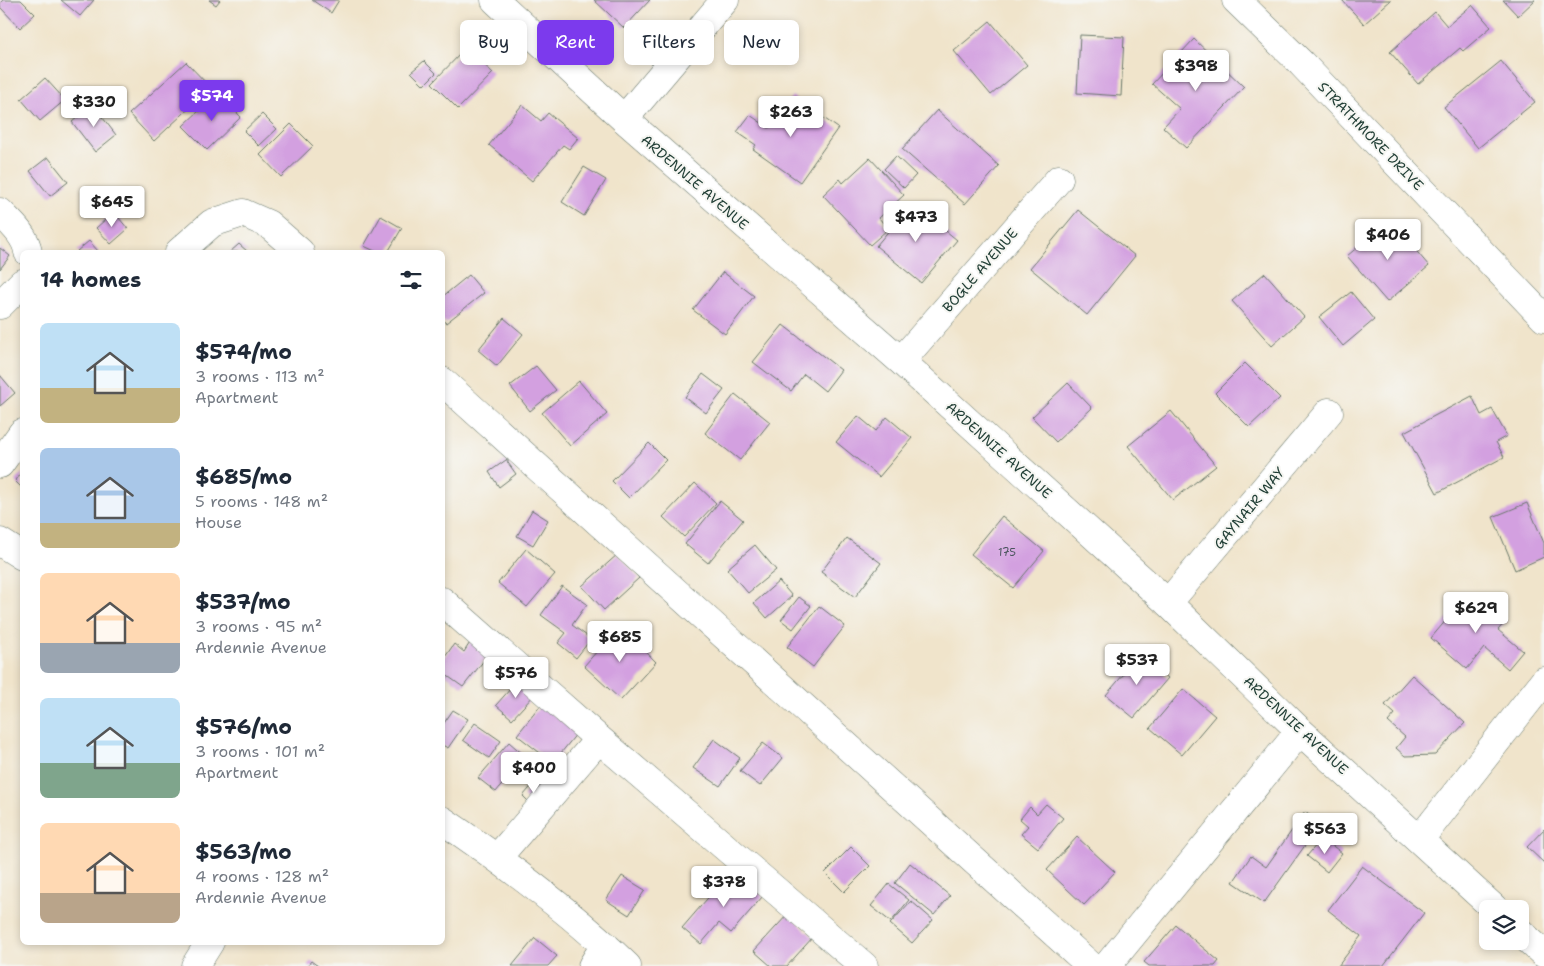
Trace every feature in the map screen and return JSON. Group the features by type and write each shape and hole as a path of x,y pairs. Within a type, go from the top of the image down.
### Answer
{"street":[{"name":"ARDENNIE AVENUE","path":"495,0 624,119 901,361 1168,603 1300,731 1485,900"},
{"path":"624,119 725,0"},
{"name":"STRATHMORE DRIVE","path":"1236,0 1301,63 1544,318"},
{"name":"BOGLE AVENUE","path":"901,361 1059,179"},
{"path":"0,212 21,236 28,250"},
{"path":"181,250 212,223 243,214 268,224 298,250"},
{"path":"0,305 20,285"},
{"path":"445,384 1091,966"},
{"name":"GAYNAIR WAY","path":"1168,603 1330,412"},
{"path":"0,464 20,436"},
{"path":"0,542 20,555"},
{"path":"445,604 599,739 864,966"},
{"path":"1420,840 1544,681"},
{"path":"1107,966 1300,731"},
{"path":"498,857 599,739"},
{"path":"445,822 498,857 598,955 627,966"},
{"path":"1529,940 1544,954"},
{"path":"195,966 208,945"}],"building":[{"path":"3,0 21,0 35,14 20,28 0,7 0,3"},
{"path":"61,0 94,0 80,16"},
{"path":"209,0 220,0 216,5"},
{"path":"312,0 339,0 331,13"},
{"path":"594,0 650,0 631,20 624,20 624,28"},
{"path":"1342,0 1391,0 1364,24"},
{"path":"1503,0 1535,0 1518,16"},
{"path":"1472,5 1491,27 1463,51 1460,48 1418,84 1390,52 1435,12 1447,26"},
{"path":"990,21 1027,65 991,95 954,51"},
{"path":"1080,35 1124,37 1121,96 1077,93"},
{"path":"1194,39 1244,87 1186,148 1163,127 1180,109 1152,84"},
{"path":"460,54 460,65 484,65 493,73 458,109 432,83"},
{"path":"424,61 436,73 424,85 411,72"},
{"path":"1501,61 1535,102 1478,148 1444,107"},
{"path":"186,62 211,88 154,141 129,114"},
{"path":"45,78 65,100 40,121 21,99"},
{"path":"218,93 241,117 207,150 183,126"},
{"path":"792,96 838,128 800,182 753,149 756,145 737,132 750,115 769,128"},
{"path":"93,105 116,135 95,152 72,122"},
{"path":"522,105 541,121 548,113 578,138 569,149 563,145 532,181 489,145"},
{"path":"937,110 999,166 965,204 902,149"},
{"path":"262,114 277,129 259,146 244,131"},
{"path":"291,124 313,146 281,177 260,155"},
{"path":"896,156 916,175 904,188 884,169"},
{"path":"48,157 68,182 50,196 30,171"},
{"path":"870,158 904,195 879,218 888,229 870,245 823,195 840,179 843,183"},
{"path":"584,167 606,180 584,216 562,202"},
{"path":"912,203 957,240 921,283 876,246"},
{"path":"1078,210 1135,256 1087,315 1030,268"},
{"path":"114,212 128,229 111,244 96,228"},
{"path":"381,216 402,228 389,250 373,250 364,246"},
{"path":"1390,220 1429,266 1387,302 1347,256"},
{"path":"89,241 97,250 78,250"},
{"path":"239,244 246,250 232,250"},
{"path":"0,248 10,256 0,269"},
{"path":"723,272 754,296 725,334 693,310"},
{"path":"1265,273 1304,317 1272,346 1232,301"},
{"path":"469,275 484,293 446,323 445,295"},
{"path":"1351,292 1374,320 1343,346 1319,317"},
{"path":"504,318 523,334 497,366 478,350"},
{"path":"783,325 841,370 825,391 804,374 791,391 753,362"},
{"path":"1245,363 1280,398 1249,427 1215,393"},
{"path":"536,366 556,390 530,411 510,386"},
{"path":"703,374 724,390 706,413 685,397"},
{"path":"0,375 15,393 0,406"},
{"path":"579,381 607,414 570,446 542,413"},
{"path":"1068,383 1092,408 1056,442 1032,417"},
{"path":"735,394 770,422 740,460 705,433"},
{"path":"1472,396 1481,415 1492,409 1507,436 1496,442 1504,457 1437,493 1404,432"},
{"path":"1171,411 1216,466 1173,500 1128,446"},
{"path":"858,416 876,431 887,417 912,438 879,477 836,442"},
{"path":"649,443 666,460 629,498 612,481"},
{"path":"506,460 516,474 499,487 489,472"},
{"path":"20,475 20,486 15,481"},
{"path":"695,483 716,503 684,537 663,517"},
{"path":"720,501 743,520 708,563 685,544"},
{"path":"1527,503 1544,543 1544,557 1515,570 1493,517"},
{"path":"532,510 548,520 533,545 517,536"},
{"path":"1002,516 1044,551 1013,588 971,554"},
{"path":"847,538 881,563 855,597 821,572"},
{"path":"755,545 776,570 748,593 727,569"},
{"path":"526,549 555,574 527,607 498,583"},
{"path":"618,554 639,578 604,610 582,586"},
{"path":"779,581 792,596 767,618 754,603"},
{"path":"562,586 587,604 572,625 591,639 576,658 558,643 566,633 541,615"},
{"path":"1470,592 1506,621 1498,630 1523,651 1508,669 1484,648 1467,669 1431,638"},
{"path":"799,597 811,606 793,629 781,620"},
{"path":"819,606 845,626 813,667 787,647"},
{"path":"620,625 656,662 621,700 584,666"},
{"path":"471,641 489,654 463,687 445,674 445,657 454,644 464,652"},
{"path":"1141,654 1168,678 1134,718 1106,695"},
{"path":"1412,675 1465,723 1435,755 1405,756 1396,748 1405,737 1388,722 1395,714 1385,705"},
{"path":"520,678 536,693 512,719 496,705"},
{"path":"1183,689 1215,716 1182,755 1150,728"},
{"path":"541,705 577,733 553,763 517,735"},
{"path":"453,710 468,719 448,748 445,746 445,722"},
{"path":"475,723 501,741 489,758 463,740"},
{"path":"714,739 740,758 720,786 693,768"},
{"path":"509,742 525,756 496,792 478,778"},
{"path":"763,743 783,758 760,786 740,771"},
{"path":"535,782 546,792 533,806 523,796"},
{"path":"1046,804 1063,818 1038,848 1021,834 1028,826 1020,819 1030,807 1037,814"},
{"path":"1305,812 1321,823 1264,903 1233,882 1251,856 1266,867"},
{"path":"1544,829 1544,863 1527,847"},
{"path":"1077,837 1115,872 1084,905 1047,870"},
{"path":"1322,838 1342,853 1327,872 1307,856"},
{"path":"851,847 870,866 844,892 825,873"},
{"path":"910,863 950,896 934,915 895,883"},
{"path":"1362,866 1424,913 1383,966 1338,966 1361,936 1328,910"},
{"path":"732,870 763,896 731,933 719,923 701,944 682,928"},
{"path":"622,876 645,890 629,915 606,900"},
{"path":"889,884 909,900 891,922 871,906"},
{"path":"911,901 933,920 912,943 890,924"},
{"path":"788,914 813,937 787,966 771,966 754,951"},
{"path":"1176,925 1219,961 1215,966 1149,966 1144,962"},
{"path":"535,938 557,956 548,966 512,966"},
{"path":"311,961 318,966 307,966"}]}
